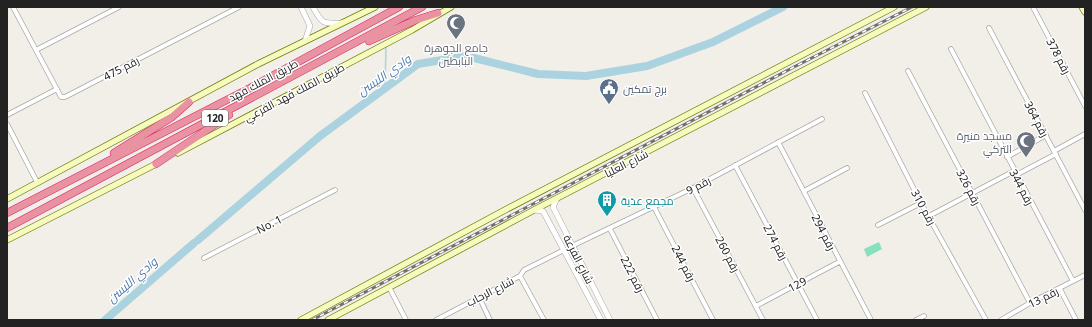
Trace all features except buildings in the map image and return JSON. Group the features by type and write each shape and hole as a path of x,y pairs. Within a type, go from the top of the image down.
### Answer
{"highway":[{"name":"طريق الملك فهد","path":"7,213 399,7"},
{"name":"طريق الملك فهد","path":"7,228 422,7"},
{"path":"342,50 416,20 438,13"},
{"path":"156,164 256,96"},
{"path":"106,162 111,156 172,117 189,102"}],"main road":[{"path":"7,198 305,41 375,7"},
{"name":"طريق الملك فهد الفرعي","path":"7,240 412,30 438,13 451,7"},
{"name":"شارع العليا","path":"301,320 505,210 659,132 894,7"},
{"name":"شارع العليا","path":"328,320 534,210 926,7"},
{"path":"1082,7 1085,12"}],"street":[{"path":"7,115 57,88 13,7"},
{"path":"36,50 119,7"},
{"name":"رقم 475","path":"57,88 61,97 66,97 239,7"},
{"path":"301,7 310,26 305,41"},
{"name":"رقم 378","path":"1033,7 1085,106"},
{"path":"305,14 309,17 313,17 315,15 314,9"},
{"path":"314,9 321,22 325,24 342,23"},
{"name":"رقم 364","path":"989,28 1085,210"},
{"name":"رقم 344","path":"951,49 1073,281"},
{"name":"رقم 326","path":"908,72 1030,303"},
{"name":"رقم 310","path":"864,93 921,203 986,320"},
{"name":"رقم 9","path":"572,246 693,188 822,119"},
{"path":"8,127 38,182"},
{"path":"929,216 1055,152 1085,134"},
{"path":"1007,157 1046,135"},
{"name":"رقم 294","path":"778,142 839,262 871,320"},
{"name":"رقم 274","path":"735,165 816,320"},
{"path":"804,191 847,168"},
{"name":"رقم 260","path":"693,188 763,320"},
{"name":"No. 1","path":"204,258 335,190"},
{"name":"شارع الفرعة","path":"557,198 553,207 610,320"},
{"path":"878,225 921,203"},
{"name":"رقم 244","path":"654,206 713,320"},
{"name":"شارع الفرعة","path":"534,210 543,211 549,220 601,320"},
{"path":"549,220 552,216 557,216"},
{"name":"رقم 222","path":"610,229 657,320"},
{"name":"شارع الرحاب","path":"436,320 520,276 524,270 564,250"},
{"name":"129","path":"756,306 839,262"},
{"name":"رقم 13","path":"1001,320 1030,303 1085,275"},
{"path":"520,276 544,320"},
{"path":"389,287 406,320"},
{"path":"1060,288 1076,320"},
{"path":"479,297 490,320"},
{"path":"916,320 924,316"}],"green space":[{"path":"879,242 882,249 867,257 864,249"}],"waterway":[{"name":"وادي الليسن","path":"198,240 320,136 418,64 466,56 538,74 586,76 647,66 713,42 783,7"},
{"path":"385,88 386,46"},
{"name":"وادي الليسن","path":"105,320 194,243"}],"railway":[{"path":"312,320 794,67 912,7"}],"place":[{"name":"جامع الجوهرة البابطين","path":"456,40"},
{"name":"برج تمكين","path":"609,105"},
{"name":"مسجد منيرة التركي","path":"1026,158"},
{"name":"مجمع عذية","path":"607,217"}]}
